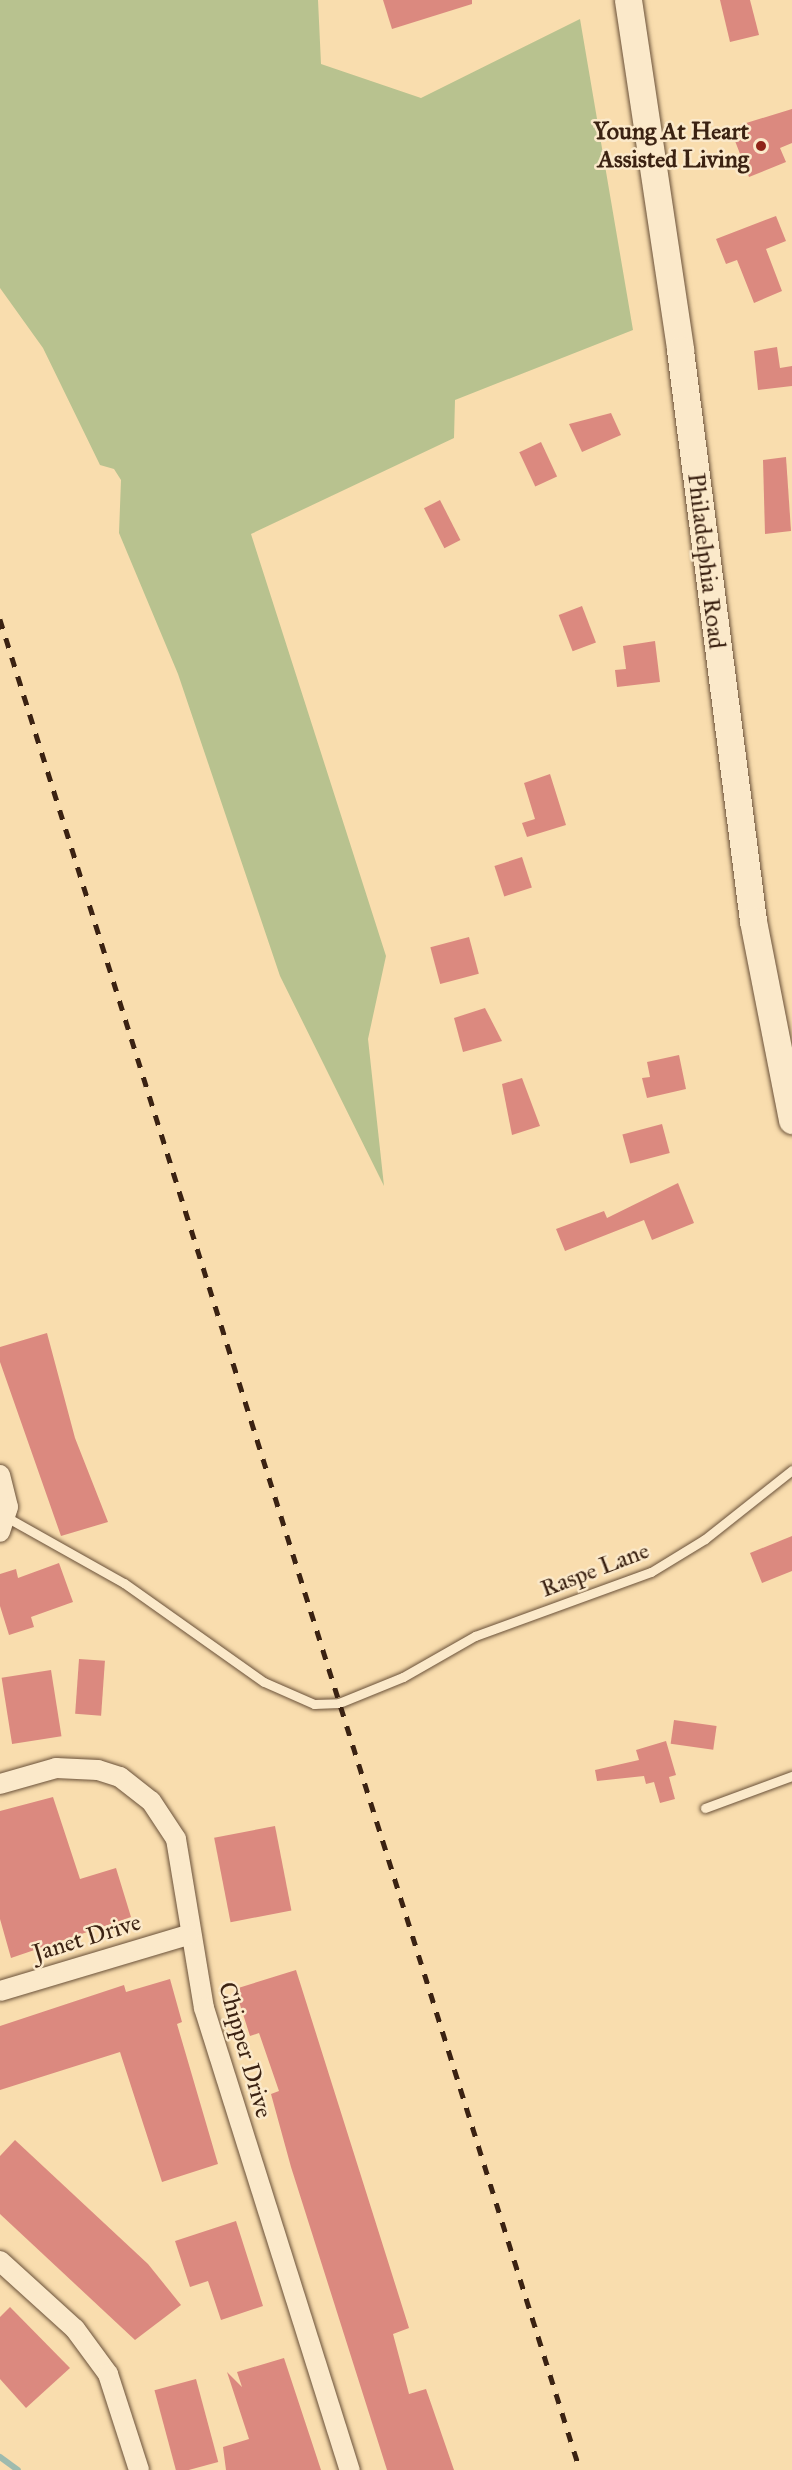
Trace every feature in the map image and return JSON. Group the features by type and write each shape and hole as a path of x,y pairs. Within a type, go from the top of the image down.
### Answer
{"main road":[{"name":"Philadelphia Road","path":"628,0 677,327 753,921 792,1120"}],"street":[{"path":"0,1475 4,1525"},
{"name":"Chipper Drive","path":"0,1784 36,1772 80,1767 120,1777 137,1789 176,1839 188,1935 207,2020 350,2470"},
{"name":"Janet Drive","path":"0,1990 188,1935"},
{"path":"0,2261 75,2329 103,2366 140,2470"}],"lane":[{"name":"Raspe Lane","path":"4,1525 124,1583 264,1682 303,1701 339,1703 403,1677 426,1660 475,1636 651,1572 705,1539 792,1470"},
{"path":"705,1808 792,1776"}],"green space":[{"path":"0,0 318,0 321,64 421,98 580,19 633,330 455,400 454,438 251,534 386,956 368,1039 384,1186 280,976 178,674 119,533 121,480 114,469 100,465 43,348 0,288"}],"building":[{"path":"383,0 472,0 472,4 392,29"},
{"path":"720,0 750,0 759,35 730,42"},
{"name":"Young At Heart Assisted Living","path":"792,109 792,143 780,148 786,162 749,177 730,128"},
{"path":"776,216 786,241 766,249 782,291 754,303 737,260 726,264 716,239"},
{"path":"777,347 780,368 792,366 792,386 758,390 754,351"},
{"path":"611,413 621,435 582,452 569,424"},
{"path":"541,442 557,476 535,487 519,452"},
{"path":"786,457 791,531 765,534 763,460"},
{"path":"440,500 460,540 444,548 424,508"},
{"path":"582,606 596,642 573,651 559,615"},
{"path":"655,641 660,682 617,687 615,670 626,669 623,646"},
{"path":"550,774 566,825 527,837 522,823 535,819 524,783"},
{"path":"522,857 532,887 504,896 494,866"},
{"path":"469,937 479,974 440,984 430,947"},
{"path":"485,1008 502,1041 463,1052 454,1018"},
{"path":"679,1055 686,1089 647,1098 642,1078 650,1077 647,1062"},
{"path":"522,1078 540,1126 512,1135 502,1084"},
{"path":"662,1124 670,1153 630,1164 622,1135"},
{"path":"678,1183 694,1223 652,1240 644,1220 565,1251 556,1229 604,1211 607,1218"},
{"path":"47,1333 75,1438 108,1522 61,1536 0,1362 0,1347"},
{"path":"792,1536 792,1571 762,1583 750,1553"},
{"path":"59,1563 73,1602 31,1617 34,1627 9,1635 0,1606 0,1574 16,1569 18,1578"},
{"path":"79,1659 105,1661 101,1716 75,1714"},
{"path":"51,1670 61,1736 12,1744 2,1678"},
{"path":"674,1720 717,1726 713,1750 671,1744"},
{"path":"666,1741 676,1775 669,1777 675,1799 660,1803 654,1782 646,1784 644,1776 597,1781 595,1770 639,1760 636,1750"},
{"path":"53,1797 80,1879 116,1868 131,1917 11,1958 0,1919 0,1811"},
{"path":"275,1826 291,1910 231,1922 214,1838"},
{"path":"296,1970 409,2328 393,2334 409,2394 426,2389 454,2470 387,2470 291,2167 271,2094 279,2091 259,2033 250,2036 235,1989"},
{"path":"170,1979 182,2022 177,2024 218,2164 162,2182 120,2052 0,2090 0,2026 124,1985 126,1992"},
{"path":"15,2140 148,2264 181,2305 135,2340 0,2214 0,2156"},
{"path":"236,2221 263,2306 221,2320 208,2281 190,2287 175,2241"},
{"path":"10,2307 70,2368 26,2408 0,2379 0,2317"},
{"path":"284,2358 321,2470 226,2470 223,2447 249,2439 227,2372 242,2387 237,2372"},
{"path":"196,2379 218,2462 189,2470 176,2470 154,2390"}],"waterway":[{"path":"0,2457 18,2470"}],"railway":[{"path":"0,619 580,2470"}],"place":[{"name":"Young At Heart Assisted Living","path":"761,146"}]}
